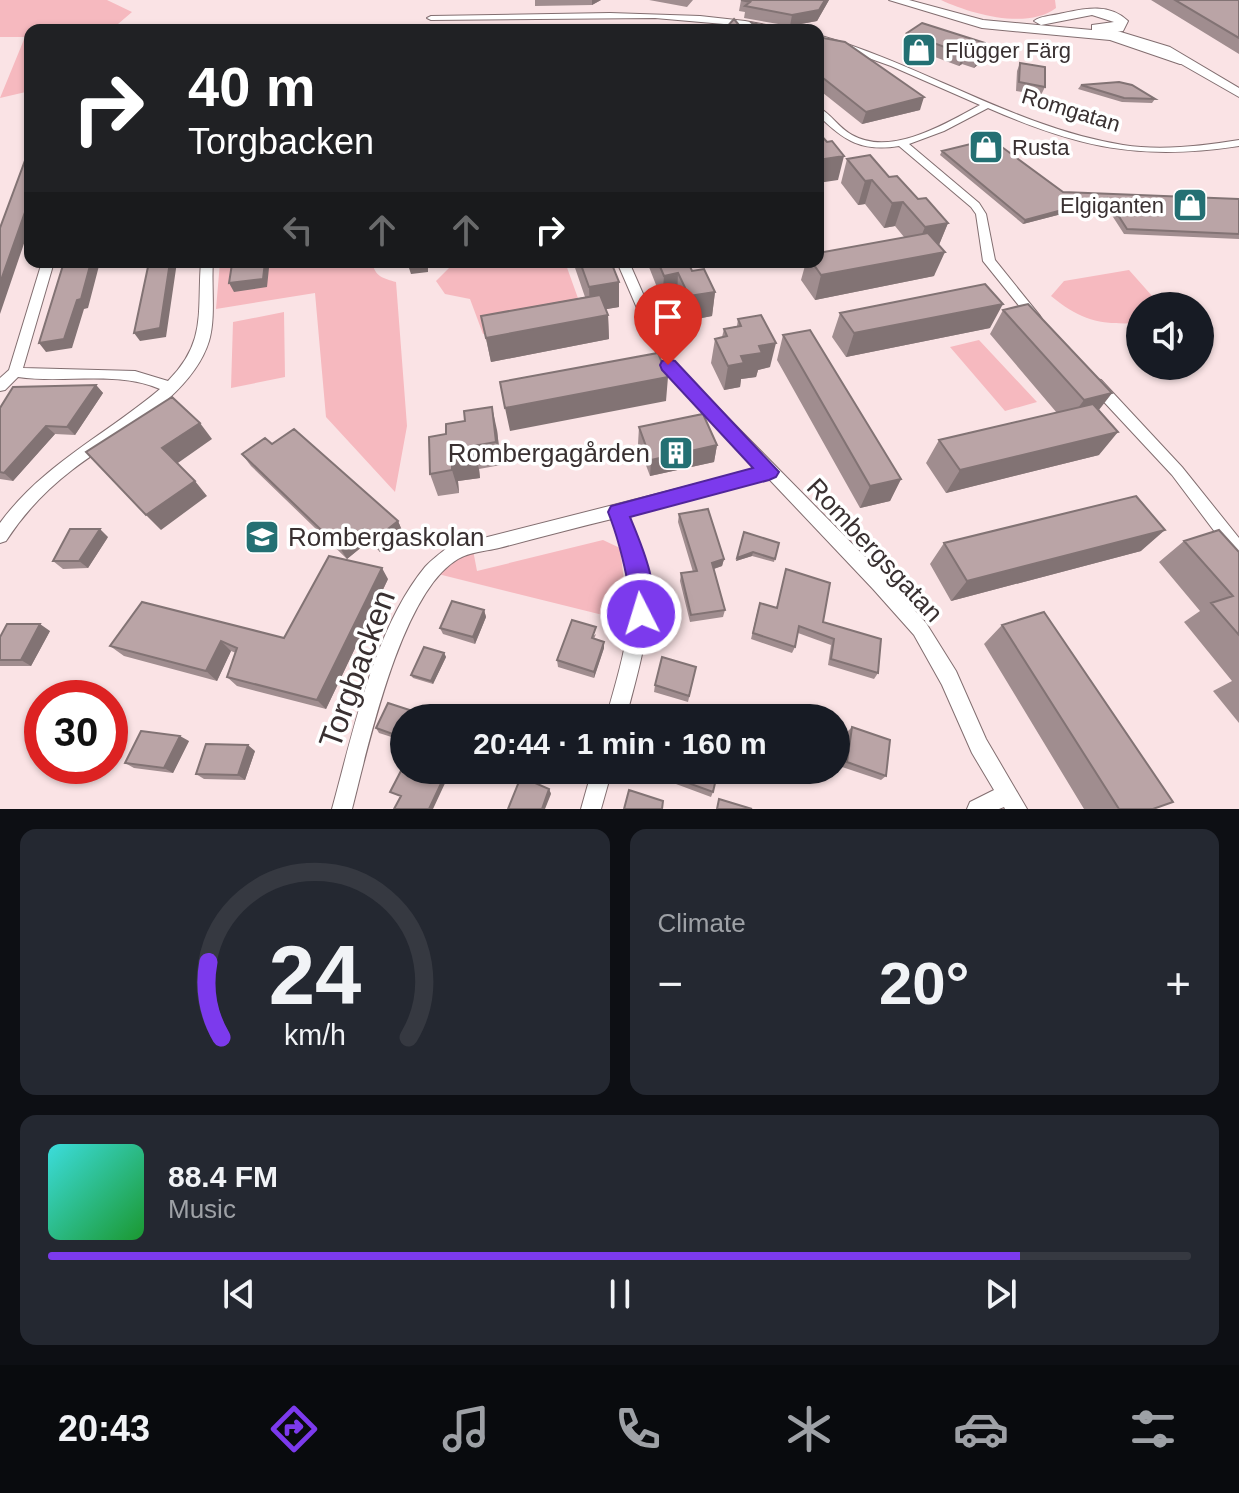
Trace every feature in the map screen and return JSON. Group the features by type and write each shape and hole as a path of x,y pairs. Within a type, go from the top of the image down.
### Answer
{"highway":[{"path":"895,0 964,21 1097,28 1118,28 1122,24 1104,6 1071,9 1042,25"},
{"path":"933,0 982,17 1112,36 1186,57"},
{"path":"1042,25 1062,8 1062,0"},
{"path":"1090,0 1143,25 1186,57"},
{"path":"1071,9 1074,20 1097,28"}],"main road":[{"path":"1122,24 1239,85"},
{"path":"1097,28 1186,57 1239,93"}],"street":[{"path":"431,18 652,15 749,24"},
{"name":"Romgatan","path":"824,39 892,61 1058,132 1119,147 1164,151 1239,143"},
{"name":"Romgatan","path":"824,115 854,140 881,145 933,132 989,104"},
{"path":"900,142 975,205 981,214 989,261 1007,287 1050,333"},
{"path":"0,386 15,372 46,268"},
{"path":"0,536 22,504 42,486 169,387 187,368 203,339 207,268"},
{"name":"Rombergsgatan","path":"626,268 668,365 920,629 949,678 979,746 1011,802"},
{"path":"1082,368 1177,471 1239,551"},
{"path":"15,372 43,378 141,376 169,387"},
{"name":"Torgbacken","path":"342,809 375,691 404,616 427,573 454,552 769,472"},
{"path":"618,512 632,546 642,597 640,630 620,704"},
{"path":"591,809 598,784"},
{"path":"977,809 1011,802"}],"shaded area":[{"path":"0,0 107,0 132,12 118,24 24,24 24,37 0,37"},
{"path":"941,0 1055,0 1056,8 1030,18 999,18"},
{"path":"24,39 24,92 0,98"},
{"path":"219,268 374,268 377,274 396,282 407,426 395,492 326,417 315,293 216,309"},
{"path":"449,268 567,268 584,315 483,334 470,299 445,294 436,281"},
{"path":"1129,270 1149,292 1126,292 1126,323 1114,323 1082,316 1051,296 1064,281"},
{"path":"284,312 285,377 231,388 233,322"},
{"path":"979,340 1037,402 1005,411 950,347"},
{"path":"603,540 620,548 625,589 623,620 434,573 473,550 477,571"}],"building":[{"path":"741,0 825,0 819,10 792,15 745,6 750,2"},
{"path":"1175,0 1239,0 1239,38"},
{"path":"922,23 985,43 985,51 979,56 963,54 907,33"},
{"path":"824,38 845,42 924,97 866,112 824,79"},
{"path":"1020,63 1045,67 1045,87 1019,82"},
{"path":"1119,82 1132,85 1155,99 1124,98 1081,85"},
{"path":"824,139 832,141 844,156 824,159"},
{"path":"991,139 1063,192 1239,199 1239,234 1127,229 1107,198 1025,220 942,151"},
{"path":"870,155 889,177 897,176 918,199 926,198 948,223 925,227 903,202 892,203 872,180 865,181 847,159"},
{"path":"24,163 24,215 0,283 0,228"},
{"path":"928,233 945,252 821,275 816,268 824,268 824,252"},
{"path":"62,268 89,268 81,299 77,300 64,339 39,343"},
{"path":"148,268 169,268 160,328 134,333"},
{"path":"231,268 264,268 263,279 229,283"},
{"path":"582,268 613,268 619,282 589,287"},
{"path":"661,268 704,269 715,292 689,296 678,273 664,276"},
{"path":"985,284 1003,304 854,333 840,313"},
{"path":"600,295 608,315 486,338 481,316"},
{"path":"1028,304 1112,393 1084,400 1003,310"},
{"path":"761,315 776,343 759,346 762,353 741,356 744,363 728,366 715,339 727,336 724,329 741,326 738,319"},
{"path":"810,330 901,479 870,486 783,335"},
{"path":"658,353 668,377 505,408 500,382"},
{"path":"96,385 67,427 46,426 4,473 0,472 0,408 13,387"},
{"path":"172,397 200,423 162,448 195,481 146,515 86,452"},
{"path":"1093,404 1118,432 960,470 939,440"},
{"path":"492,407 496,442 473,446 474,455 452,459 452,470 430,474 429,437 446,434 446,424 465,421 464,411"},
{"path":"703,414 717,445 651,460 639,427"},
{"path":"294,429 398,521 374,540 363,529 340,548 242,454 265,438 272,444"},
{"path":"1136,496 1165,530 967,581 944,543"},
{"path":"708,509 724,559 712,563 725,610 691,615 681,573 697,571 679,514"},
{"path":"70,529 100,529 79,561 53,561"},
{"path":"1219,530 1239,552 1239,635 1211,603 1233,596 1184,541"},
{"path":"744,532 779,543 775,559 753,552 737,558"},
{"path":"329,556 382,568 317,700 227,677 237,648 221,641 206,671 110,646 142,602 284,638"},
{"path":"786,569 830,583 823,622 881,639 878,673 831,659 834,639 799,626 795,647 753,633 760,603 777,608"},
{"path":"452,601 484,610 473,637 440,628"},
{"path":"1044,612 1173,802 1153,809 1119,809 1002,625"},
{"path":"572,620 596,627 592,638 604,642 594,672 557,660"},
{"path":"7,624 40,624 21,660 0,660 0,637"},
{"path":"424,647 444,653 431,681 411,675"},
{"path":"662,657 696,667 689,696 655,685"},
{"path":"388,703 391,704 390,733 376,728"},
{"path":"852,727 890,740 886,776 850,763"},
{"path":"141,731 180,736 164,768 128,763"},
{"path":"206,744 248,745 238,775 196,774"},
{"path":"394,784 441,784 429,809 394,809 401,796 390,792"},
{"path":"518,784 537,784 549,789 542,809 508,809"},
{"path":"691,784 715,784 713,792"},
{"path":"629,790 663,801 662,809 624,809"},
{"path":"719,799 752,809 717,809"}],"place":[{"name":"Flügger Färg","path":"919,50"},
{"name":"Rusta","path":"986,147"},
{"name":"Elgiganten","path":"1190,205"},
{"name":"Rombergagården","path":"676,453"},
{"name":"Rombergaskolan","path":"262,537"}],"route":[{"path":"641,614 642,597 632,546 618,512 769,472 668,365"}]}
